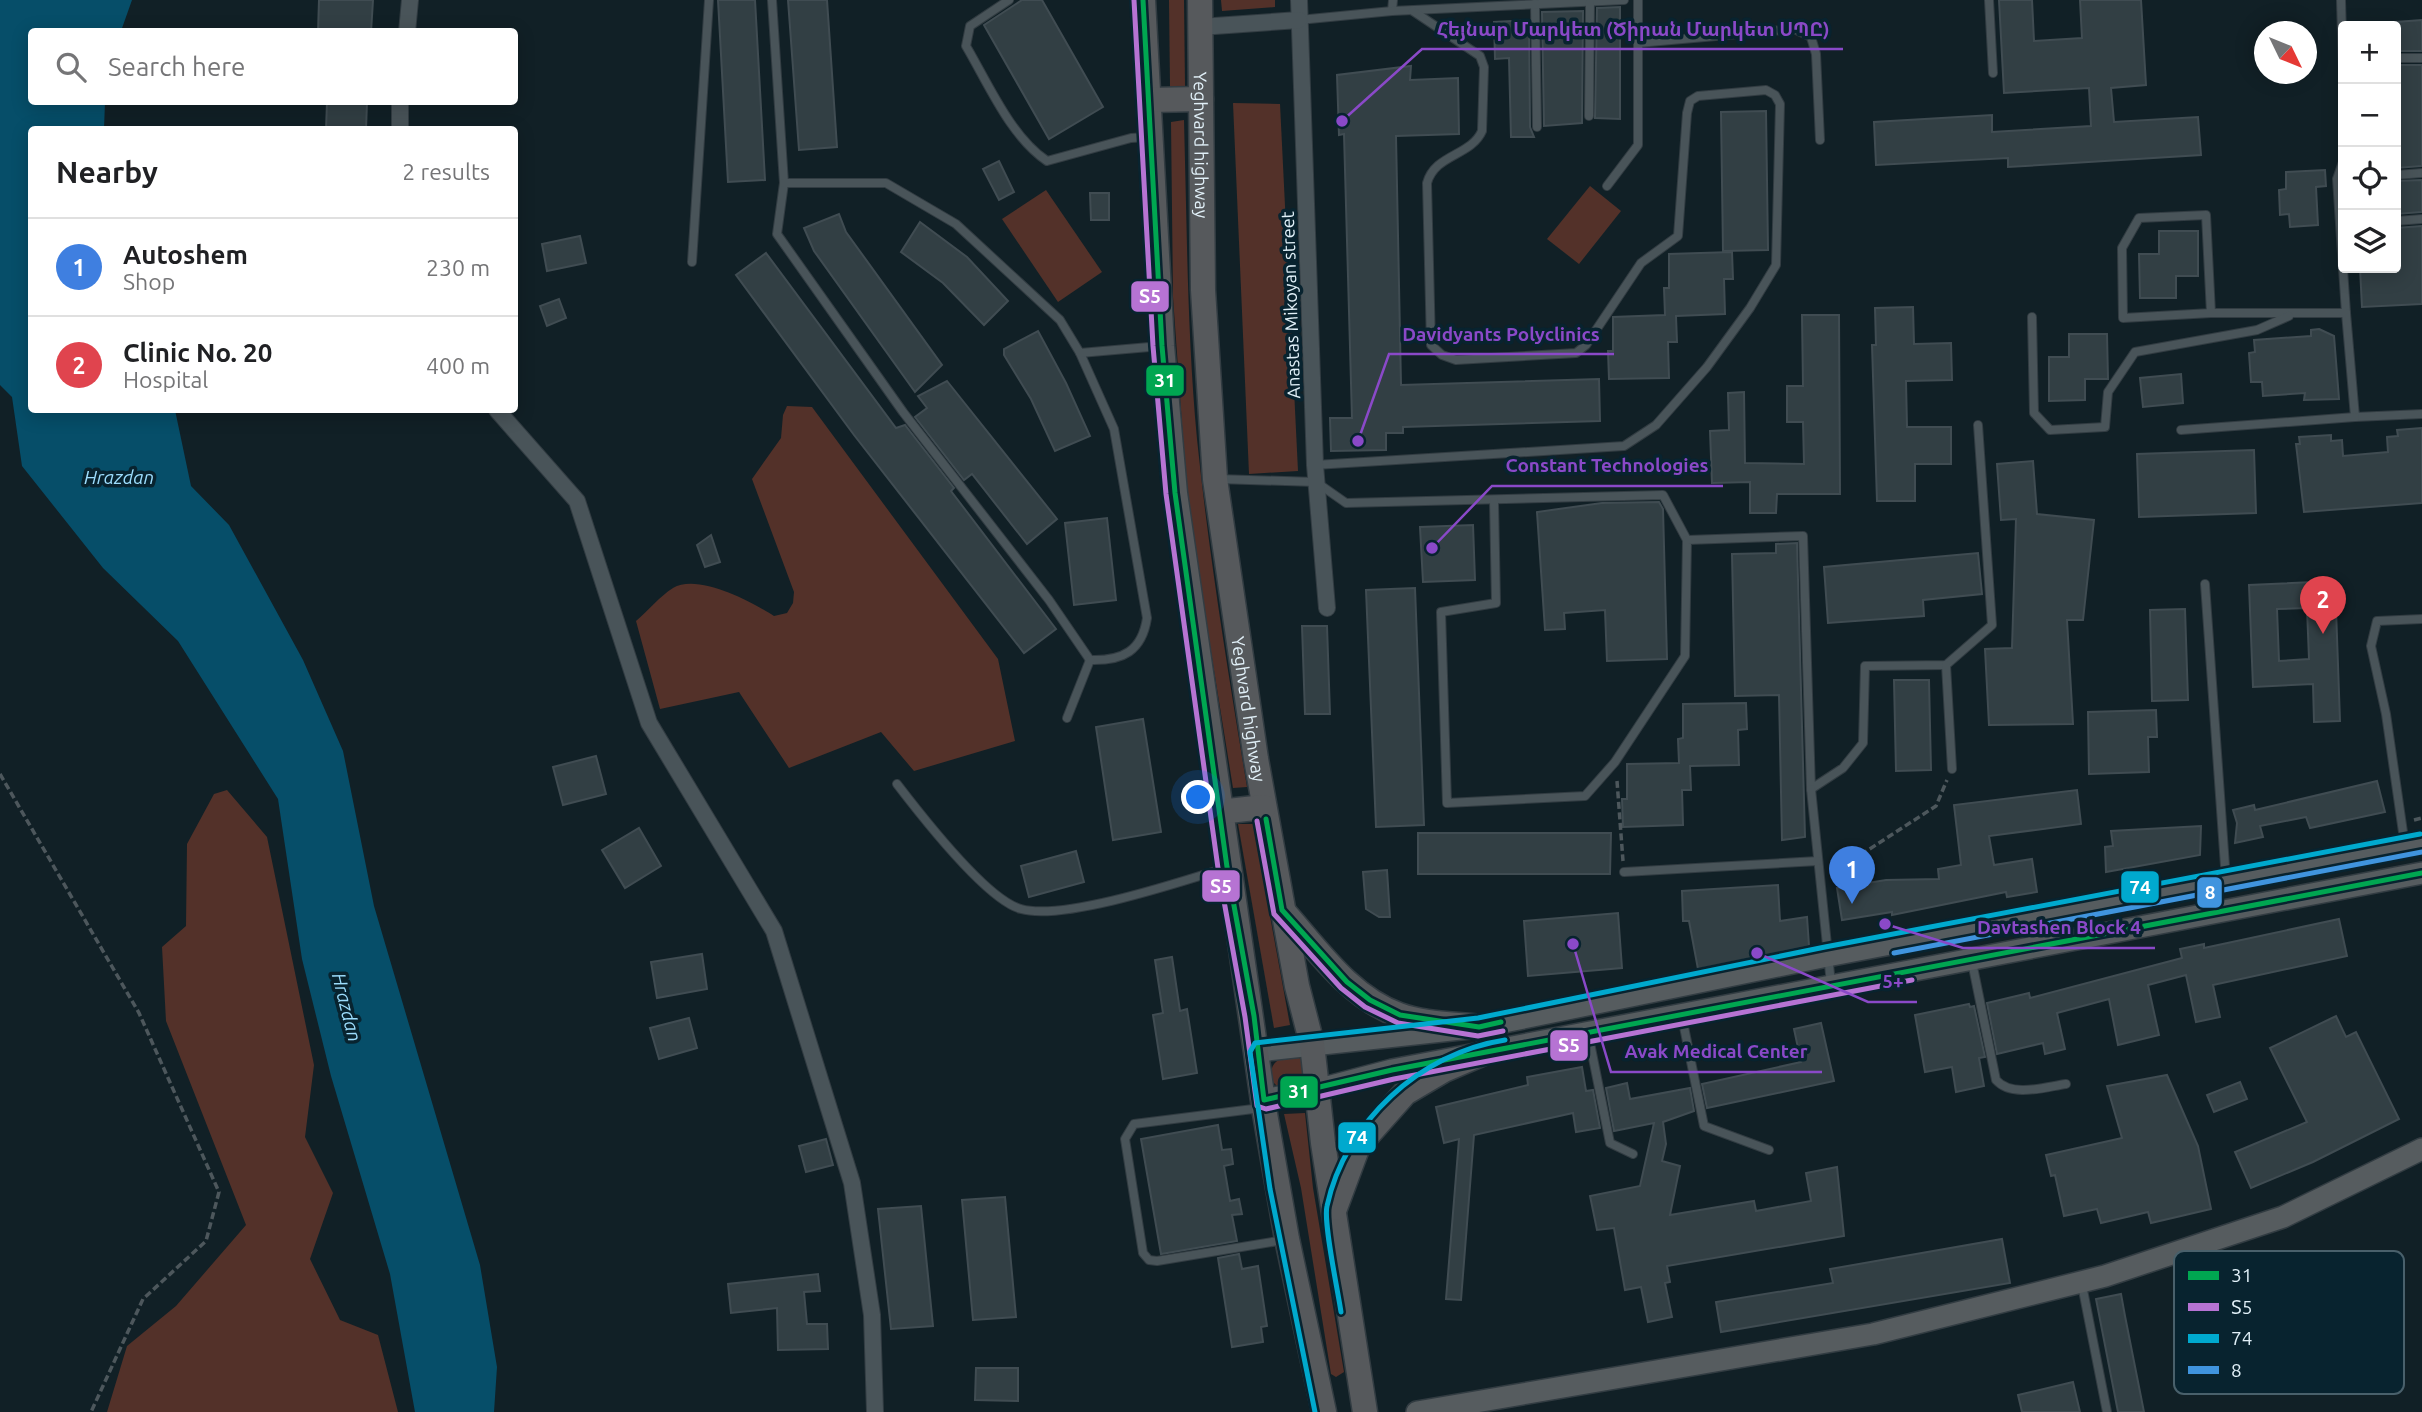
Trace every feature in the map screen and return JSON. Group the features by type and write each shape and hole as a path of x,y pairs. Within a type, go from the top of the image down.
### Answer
{"main road":[{"path":"1143,0 1162,346 1175,493 1227,867 1259,1051 1264,1104 1287,1239 1324,1412"},
{"name":"Yeghvard highway","path":"1200,0 1203,290 1215,479 1264,807 1282,911 1320,1089 1323,1143 1365,1412"},
{"path":"1149,100 1201,99"},
{"path":"1220,812 1264,807"},
{"path":"1259,1051 1479,1027 1827,956 2413,844"},
{"path":"1264,1104 1392,1070 2422,873"},
{"path":"1282,911 1347,982 1370,1000 1400,1016 1479,1027"},
{"path":"1335,1209 1358,1146 1405,1093 1444,1070 1486,1052"},
{"path":"2178,1251 2283,1217 2422,1149"},
{"path":"1417,1412 1873,1334 2082,1282 2174,1252"}],"street":[{"path":"407,28 410,0"},
{"name":"Anastas Mikoyan street","path":"1298,0 1315,465 1327,608"},
{"path":"1200,27 1299,20"},
{"path":"400,105 400,126"},
{"path":"500,413 577,501 649,723 774,931 852,1183 872,1315 875,1412"}],"lane":[{"path":"692,262 709,0"},
{"path":"772,0 784,183 777,234 903,412 1049,600 1090,660"},
{"path":"1009,0 970,26 966,46 1011,121 1041,157 1047,161 1131,138 1151,137"},
{"path":"1392,11 1393,0"},
{"path":"1299,20 1392,11 1624,0"},
{"path":"1607,186 1638,145 1638,0"},
{"path":"1989,0 1993,73"},
{"path":"2341,0 2342,21"},
{"path":"1589,116 1590,2"},
{"path":"1535,4 1537,127"},
{"path":"1315,465 1624,446 1656,425 1707,367 1750,309 1776,265 1780,104 1775,95 1766,90 1698,96 1690,101 1687,113 1678,236 1641,263 1587,345 1576,353 1456,360 1442,355 1431,345 1427,183 1430,172 1438,164 1478,140 1482,131 1484,67 1480,57 1413,10"},
{"path":"1638,43 1794,29 1811,37 1816,54 1820,140"},
{"path":"2401,58 2422,58"},
{"path":"2401,174 2422,173"},
{"path":"784,183 886,183 956,224 1060,320 1080,353 1114,429 1147,618 1145,633 1136,648 1123,658 1090,660"},
{"path":"2211,313 2206,215 2139,218 2122,248 2123,318 2211,313 2346,313"},
{"path":"2401,221 2422,219"},
{"path":"2344,273 2355,417"},
{"path":"2032,317 2034,413 2050,430 2105,427 2108,392 2135,352 2257,330 2292,315"},
{"path":"1080,353 1162,346"},
{"path":"2181,430 2422,414"},
{"path":"1811,789 1843,768 1863,743 1865,666 1946,666 1992,625 1978,425"},
{"path":"1215,479 1316,482 1346,503 1663,495 1688,540 1685,656 1615,762 1586,796 1447,803 1441,612 1496,604 1494,501"},
{"path":"1688,540 1802,536 1811,789 1831,985"},
{"path":"2205,583 2226,880"},
{"path":"2413,844 2371,646 2376,621 2422,619"},
{"path":"1067,718 1090,660"},
{"path":"1946,666 1952,769"},
{"path":"897,785 952,851 993,890 1019,909 1044,912 1134,895 1227,867"},
{"path":"1624,872 1818,861"},
{"path":"1972,959 1996,1080 2003,1088 2015,1090 2066,1084"},
{"path":"1682,1014 1704,1126 1769,1150"},
{"path":"1588,1032 1610,1143 1633,1154"},
{"path":"1264,1104 1134,1124 1128,1130 1125,1139 1143,1252 1149,1259 1157,1261 1287,1239"},
{"path":"2082,1282 2107,1412"}],"path":[{"path":"1615,762 1624,872"},
{"path":"1819,870 1865,852 1936,806 1952,769"},
{"path":"0,774 139,1013 219,1192 206,1241 143,1299 91,1412"}],"shaded area":[{"path":"1169,0 1184,0 1185,87 1170,87"},
{"path":"1221,0 1275,0 1275,7 1222,11"},
{"path":"1233,103 1280,104 1298,471 1249,474"},
{"path":"1184,120 1189,319 1197,439 1213,570 1247,787 1233,788 1188,509 1173,297 1171,122"},
{"path":"1590,186 1621,211 1579,264 1547,239"},
{"path":"1046,190 1102,272 1058,302 1002,219"},
{"path":"787,406 812,407 998,659 1015,741 914,771 881,732 789,768 739,692 660,709 636,621 668,591 684,584 710,587 739,597 774,616 787,613 793,603 794,592 752,479 781,438 783,415"},
{"path":"227,790 267,837 314,1065 305,1137 333,1193 310,1259 340,1320 378,1335 398,1412 107,1412 127,1346 176,1306 246,1225 166,1021 162,947 186,926 187,844 214,794"},
{"path":"1238,824 1253,824 1290,1025 1274,1028"},
{"path":"1295,1055 1305,1062 1304,1085 1281,1090 1273,1082 1273,1065"},
{"path":"1305,1113 1313,1188 1344,1372 1336,1377 1331,1374 1301,1188 1284,1114"}],"water":[{"name":"Hrazdan","path":"0,0 132,0 122,28 28,28 28,105 105,105 104,126 28,126 28,413 176,413 191,486 229,525 303,660 343,751 374,906 480,1265 497,1367 494,1412 415,1412 390,1274 331,1076 302,959 278,799 178,641 103,568 22,466 12,397 0,385"}],"building":[{"path":"319,0 373,0 371,28 318,28"},
{"path":"718,0 755,0 765,180 728,182"},
{"path":"788,0 827,0 837,147 799,150"},
{"path":"1022,0 1042,0 1103,107 1049,139 984,25"},
{"path":"1999,0 2032,0 2034,41 2082,38 2080,0 2141,0 2146,85 2111,88 2114,122 2198,117 2201,155 2008,167 2008,158 1876,165 1874,122 1992,115 1992,132 2091,126 2089,88 2004,93"},
{"path":"1620,7 1620,119 1595,118 1597,8"},
{"path":"1583,11 1582,123 1544,126 1542,12"},
{"path":"1529,20 1530,127 1534,137 1511,137 1509,58 1495,59 1494,22"},
{"path":"2422,20 2422,51 2401,51 2401,22"},
{"path":"2401,65 2422,65 2422,166 2401,168"},
{"path":"1411,66 1410,80 1458,78 1459,134 1396,136 1401,385 1599,379 1600,421 1403,427 1403,433 1386,433 1386,450 1331,451 1330,418 1352,418 1344,134 1339,135 1337,75"},
{"path":"327,105 367,105 366,126 326,126"},
{"path":"1766,111 1768,250 1723,251 1721,112"},
{"path":"999,161 1014,192 999,200 983,169"},
{"path":"2325,170 2326,186 2316,187 2318,225 2290,227 2289,214 2280,215 2279,190 2286,189 2286,172"},
{"path":"2422,180 2422,212 2401,214 2401,181"},
{"path":"1090,193 1109,193 1109,220 1091,220"},
{"path":"839,214 846,232 942,365 915,392 814,251 804,228"},
{"path":"920,222 967,257 1008,301 984,325 943,283 901,252"},
{"path":"2422,226 2422,304 2362,307 2360,273 2401,273 2401,228"},
{"path":"2159,231 2198,231 2198,276 2176,276 2176,298 2140,298 2139,254 2159,254"},
{"path":"580,236 586,263 547,271 542,244"},
{"path":"1732,252 1733,279 1724,279 1725,314 1676,316 1677,342 1668,342 1669,378 1609,379 1608,351 1613,351 1613,317 1665,315 1664,288 1669,288 1669,254"},
{"path":"766,253 896,428 905,425 954,488 951,491 1056,629 1024,653 854,435 736,275"},
{"path":"559,299 566,318 547,326 540,306"},
{"path":"1913,307 1914,344 1951,343 1952,380 1906,381 1907,427 1951,427 1951,464 1915,464 1915,501 1877,501 1872,345 1876,345 1875,308"},
{"path":"1802,315 1839,315 1840,494 1777,494 1776,513 1750,513 1750,482 1712,483 1710,431 1729,430 1728,393 1744,392 1745,463 1804,464 1803,422 1787,422 1787,386 1803,386"},
{"path":"2319,329 2334,336 2339,399 2304,400 2305,393 2263,396 2262,382 2251,382 2249,353 2255,352 2254,340 2311,336 2311,330"},
{"path":"1038,331 1090,436 1055,451 1031,399 1004,355 1004,349"},
{"path":"2069,334 2107,334 2108,379 2085,379 2085,400 2049,401 2049,357 2069,357"},
{"path":"2181,374 2183,403 2143,407 2140,378"},
{"path":"947,381 1057,519 1027,544 972,474 964,480 915,417 927,408 918,396"},
{"path":"2422,428 2422,503 2304,512 2296,444 2300,444 2299,437 2331,435 2331,441 2342,440 2343,456 2388,452 2387,437 2398,436 2397,430"},
{"path":"2254,450 2256,513 2139,517 2137,454"},
{"path":"2033,461 2037,514 2094,520 2083,620 2067,620 2073,724 1989,725 1985,649 2012,648 2016,519 2001,520 1997,464"},
{"path":"1659,502 1663,509 1667,659 1607,661 1605,610 1564,613 1565,629 1545,630 1537,512 1602,503"},
{"path":"1107,518 1116,600 1074,605 1065,523"},
{"path":"1473,525 1475,580 1423,582 1420,527"},
{"path":"711,535 720,562 705,567 697,545"},
{"path":"1797,543 1805,837 1782,840 1779,695 1735,696 1732,554 1776,553 1776,544"},
{"path":"1978,553 1982,594 1923,600 1924,616 1828,623 1824,567"},
{"path":"2335,581 2340,721 2314,722 2313,684 2253,687 2249,585","holes":["2307,608 2309,659 2279,661 2277,609"]},
{"path":"1415,588 1424,825 1376,827 1366,590"},
{"path":"2185,609 2188,700 2152,701 2150,610"},
{"path":"1302,626 1327,626 1330,714 1305,714"},
{"path":"1894,680 1929,680 1931,770 1896,771"},
{"path":"1746,703 1747,729 1738,730 1739,765 1690,766 1691,790 1682,790 1683,825 1623,827 1622,799 1627,799 1627,764 1679,763 1678,739 1683,738 1683,704"},
{"path":"2156,710 2157,737 2148,737 2149,772 2089,774 2088,712"},
{"path":"1143,719 1161,832 1113,840 1096,727"},
{"path":"596,756 606,794 563,805 553,767"},
{"path":"2377,781 2385,812 2310,828 2306,817 2260,826 2263,837 2235,843 2237,823 2233,810 2254,805 2255,810"},
{"path":"2077,790 2081,824 1989,836 1994,865 2032,859 2037,892 2007,897 2006,892 1892,915 1892,912 1842,920 1837,888 1886,880 1939,879 1938,869 1961,865 1954,805"},
{"path":"2201,826 2200,855 2106,872 2105,847 2113,846 2111,831"},
{"path":"639,828 661,866 625,888 602,850"},
{"path":"1418,833 1611,833 1610,874 1418,874"},
{"path":"1076,851 1084,882 1029,897 1021,866"},
{"path":"1387,870 1390,917 1379,917 1366,909 1363,872"},
{"path":"1778,885 1780,921 1807,917 1809,946 1698,969 1689,921 1683,921 1682,891"},
{"path":"1618,913 1622,968 1528,976 1524,921"},
{"path":"2339,919 2347,956 2213,985 2220,1017 2196,1022 2186,975 2148,985 2159,1035 2118,1045 2109,999 2057,1013 2065,1049 2045,1054 2043,1043 1997,1054 1987,1003 2029,993 2030,998 2182,958 2180,949 2204,944 2204,948"},
{"path":"702,954 707,989 657,998 651,962"},
{"path":"1172,957 1180,1011 1187,1009 1197,1073 1163,1079 1153,1015 1163,1013 1155,960"},
{"path":"1969,1004 1970,1007 1974,1006 1985,1057 1979,1058 1984,1086 1956,1092 1952,1067 1925,1072 1915,1015"},
{"path":"2336,1016 2346,1037 2356,1032 2399,1119 2313,1162 2251,1188 2235,1152 2307,1122 2270,1048"},
{"path":"689,1018 697,1048 659,1059 650,1028"},
{"path":"1821,1023 1834,1081 1707,1108 1702,1084 1801,1062 1794,1029"},
{"path":"1582,1067 1586,1091 1593,1090 1600,1128 1576,1132 1573,1113 1474,1135 1461,1300 1446,1299 1459,1139 1444,1143 1436,1107 1528,1085 1527,1077"},
{"path":"2167,1075 2198,1146 2211,1209 2151,1223 2148,1212 2101,1223 2097,1209 2064,1216 2055,1175 2051,1176 2046,1155 2122,1138 2107,1086"},
{"path":"2240,1082 2247,1099 2214,1112 2207,1095"},
{"path":"1627,1083 1630,1099 1690,1088 1694,1111 1663,1122 1666,1144 1662,1161 1680,1166 1670,1215 1754,1201 1756,1211 1811,1201 1806,1173 1837,1167 1844,1236 1667,1266 1670,1282 1665,1283 1672,1317 1648,1322 1641,1287 1625,1290 1614,1228 1597,1230 1590,1196 1640,1186 1654,1123 1614,1131 1606,1088"},
{"path":"1218,1125 1222,1150 1231,1149 1233,1164 1224,1166 1230,1201 1239,1199 1242,1214 1232,1215 1237,1241 1161,1254 1141,1139"},
{"path":"826,1139 833,1165 806,1172 799,1146"},
{"path":"1005,1197 1016,1317 973,1320 962,1200"},
{"path":"921,1206 933,1326 891,1329 878,1209"},
{"path":"2002,1239 2010,1283 1721,1332 1716,1302 1833,1283 1830,1269"},
{"path":"1239,1254 1242,1269 1258,1266 1267,1326 1261,1327 1263,1342 1232,1347 1218,1258"},
{"path":"818,1274 820,1291 804,1292 807,1324 827,1324 828,1349 778,1350 777,1308 731,1313 728,1284"},
{"path":"2121,1294 2144,1412 2118,1412 2096,1299"},
{"path":"976,1368 1018,1368 1018,1401 975,1400"},
{"path":"2073,1382 2080,1412 2022,1412 2018,1395"}],"transit line":[{"name":"Տ5","path":"1134,0 1153,346 1166,494 1218,868 1245,1017 1257,1106 1266,1109 1394,1079 1912,980"},
{"name":"31","path":"1143,0 1162,346 1175,493 1227,867 1254,1016 1264,1100 1392,1070 2422,873"},
{"name":"31","path":"1266,819 1282,910 1347,982 1370,1000 1400,1015 1479,1027 1501,1022"},
{"name":"Տ5","path":"1257,821 1274,914 1341,988 1365,1007 1398,1023 1478,1036 1503,1031"},
{"name":"74","path":"1315,1412 1270,1189 1250,1052 1255,1043 1478,1018 1825,947 2420,834"},
{"name":"8","path":"1894,953 2422,852"},
{"name":"74","path":"1341,1312 1326,1214 1336,1175 1350,1146 1391,1096 1416,1076 1474,1047 1505,1040"}],"place":[{"name":"Հեյնար Մարկետ (Ծիրան Մարկետ ՍՊԸ)","path":"1342,121"},
{"name":"Davidyants Polyclinics","path":"1358,441"},
{"name":"Constant Technologies","path":"1432,548"},
{"name":"Clinic No. 20","path":"2323,634"},
{"name":"Autoshem","path":"1852,904"},
{"name":"Davtashen Block 4","path":"1885,924"},
{"name":"Avak Medical Center","path":"1573,944"},
{"name":"5+","path":"1757,953"}]}
